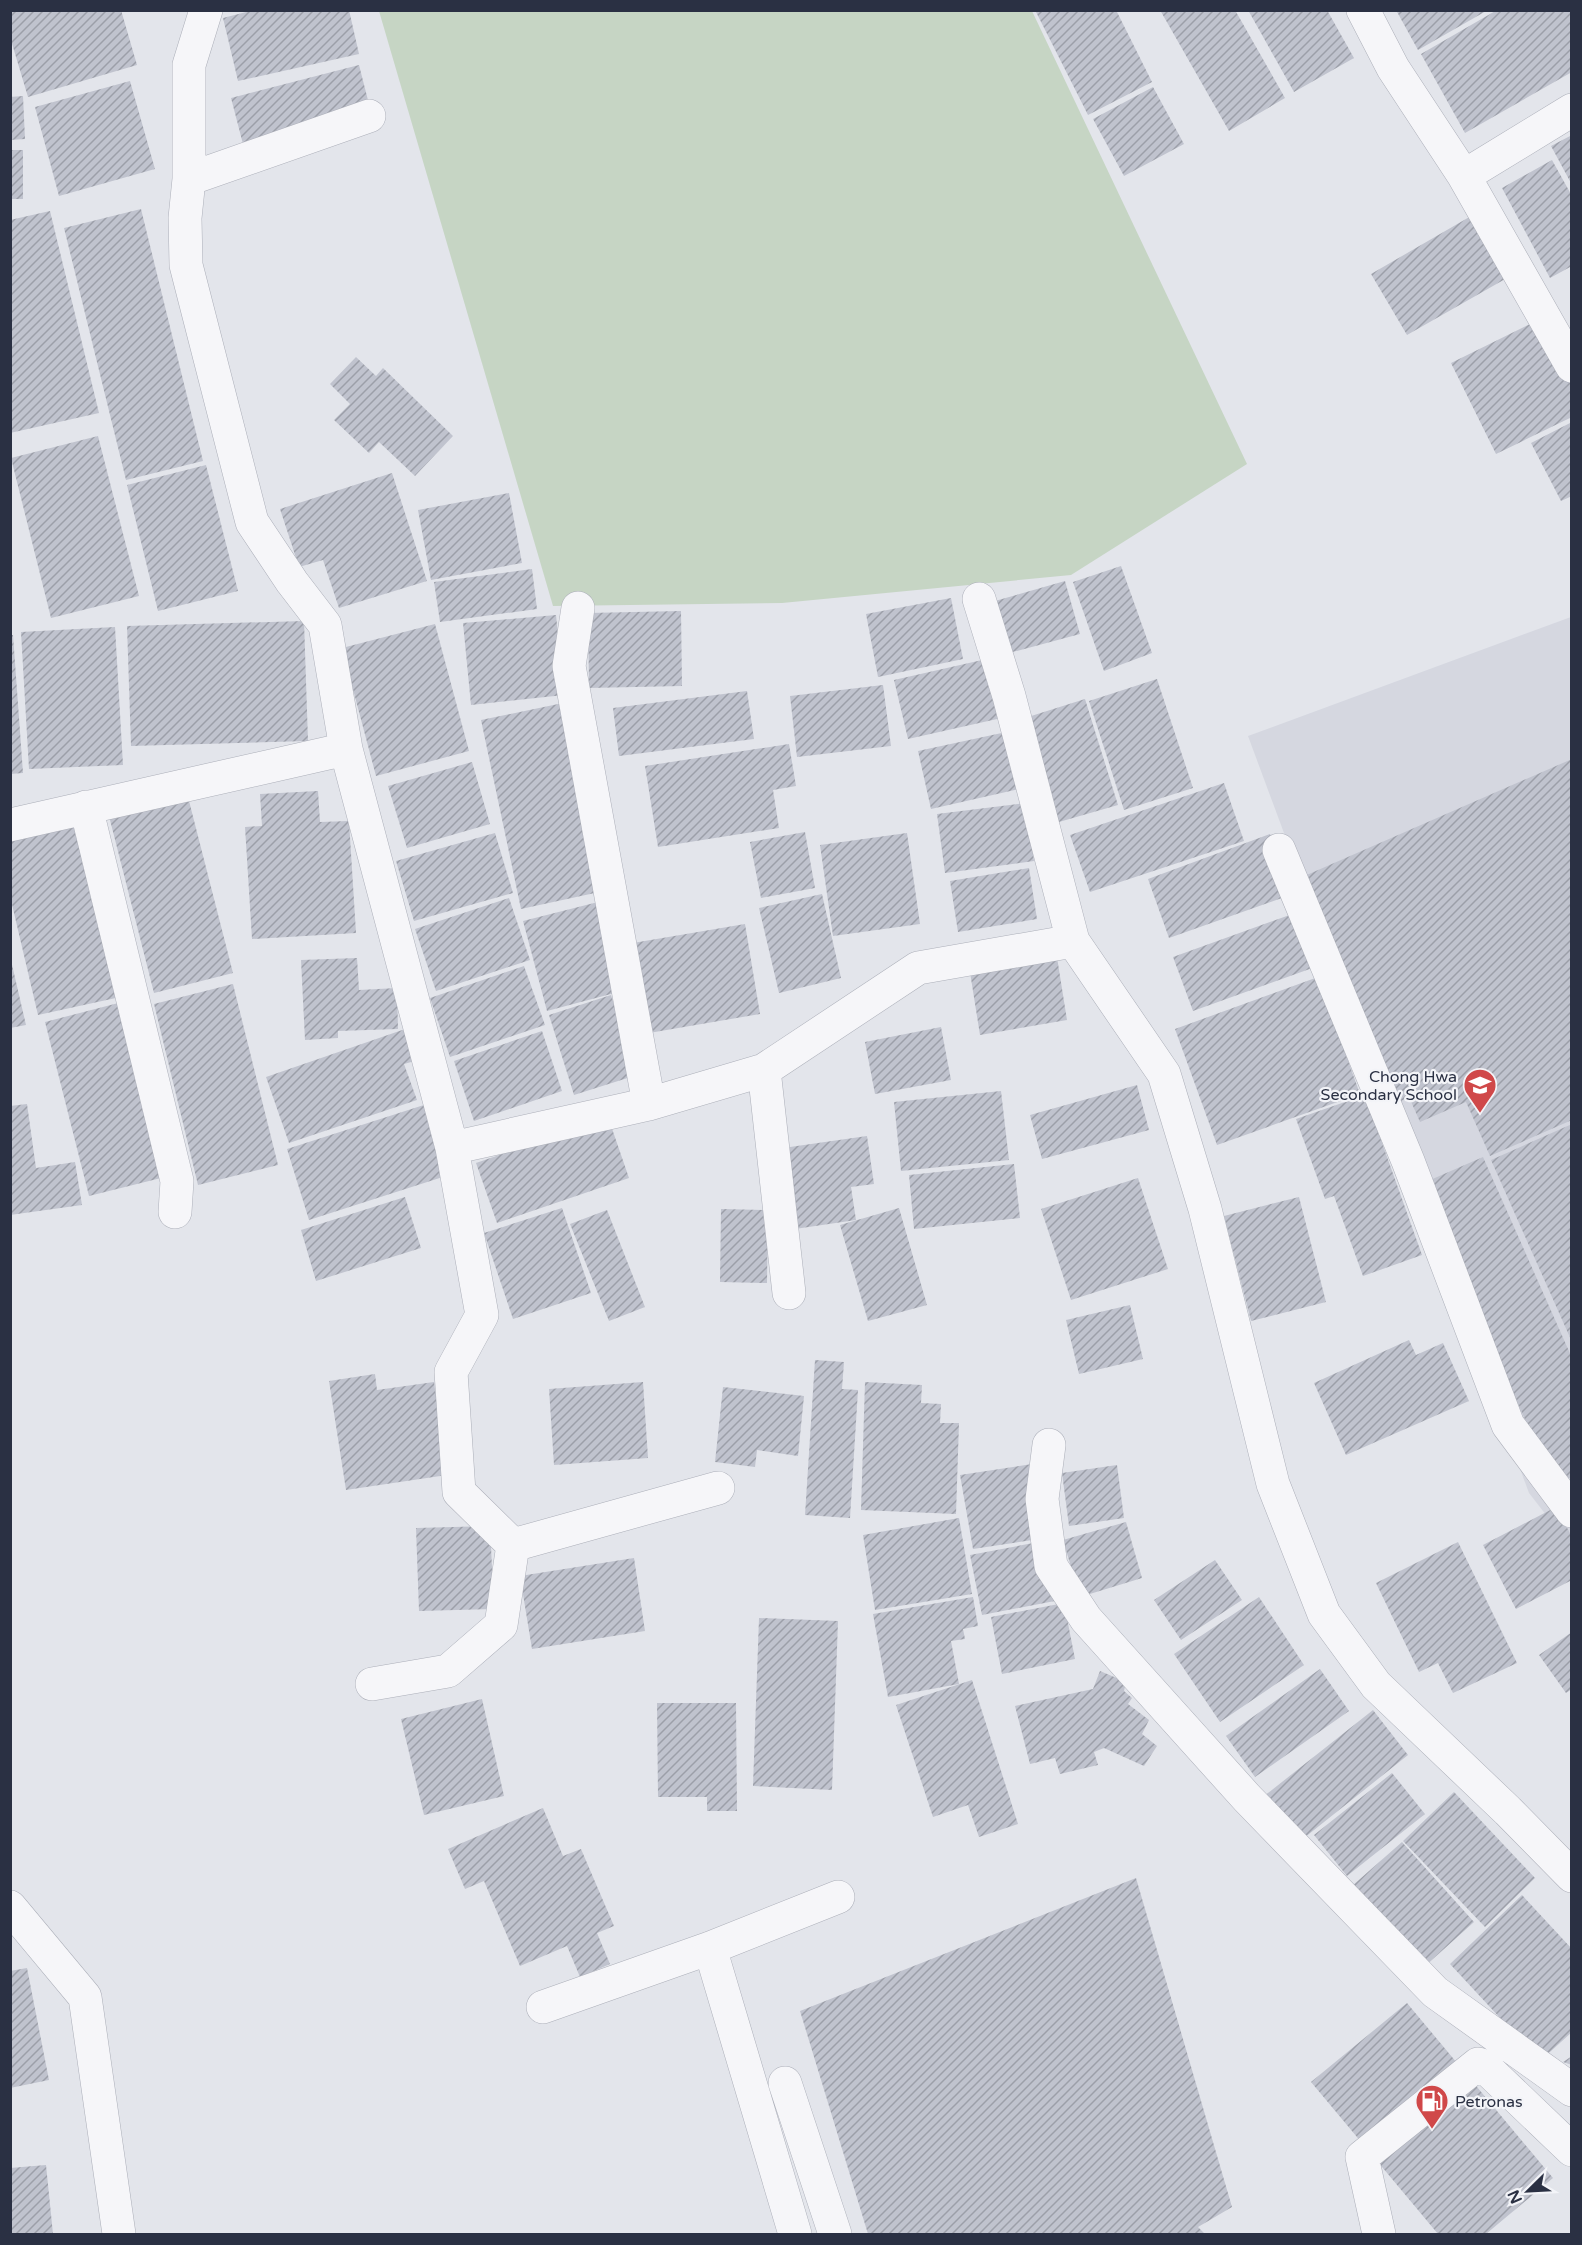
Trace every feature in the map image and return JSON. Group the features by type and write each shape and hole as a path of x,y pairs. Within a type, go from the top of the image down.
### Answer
{"street":[{"path":"206,10 189,65 186,265 252,522 324,625 346,749 452,1148 482,1315 451,1372 459,1492 513,1545"},
{"path":"1364,10 1393,68 1464,176 1572,366"},
{"path":"1464,176 1572,110"},
{"path":"189,179 369,116"},
{"path":"979,599 1009,696 1073,941 1164,1074 1204,1209 1273,1484 1324,1614 1376,1685 1508,1811 1572,1876"},
{"path":"578,608 568,666 649,1104"},
{"path":"10,825 346,749"},
{"path":"86,807 177,1181 175,1212"},
{"path":"1279,850 1408,1161 1508,1425 1572,1510"},
{"path":"452,1148 649,1104 764,1070 918,968 1073,941"},
{"path":"764,1070 789,1293"},
{"path":"1049,1445 1042,1499 1051,1566 1086,1619 1247,1798 1435,1992 1572,2090"},
{"path":"513,1545 718,1488"},
{"path":"372,1684 448,1671 501,1624 513,1545"},
{"path":"543,2007 710,1948 838,1897"},
{"path":"10,1907 85,1997 119,2235"},
{"path":"710,1948 795,2235"},
{"path":"1379,2235 1362,2157 1478,2064 1484,2066 1572,2150"},
{"path":"785,2083 835,2235"}],"shaded area":[{"name":"Chong Hwa Secondary School","path":"1571,617 1571,1547 1529,1493 1248,736"}],"green space":[{"path":"379,11 1032,11 1247,464 1071,575 782,603 553,606"}],"building":[{"path":"10,10 121,10 137,65 28,97 10,37"},
{"path":"254,10 349,10 359,54 238,81 223,18"},
{"path":"1040,10 1116,10 1152,82 1088,115 1036,12"},
{"path":"1160,10 1235,10 1285,98 1229,131"},
{"path":"1248,10 1327,10 1354,58 1294,92"},
{"path":"1396,10 1488,10 1418,50"},
{"path":"1497,10 1572,10 1572,72 1465,133 1421,54"},
{"path":"359,65 371,112 243,144 231,98"},
{"path":"130,81 155,169 59,196 35,107"},
{"path":"1153,87 1184,144 1124,176 1093,119"},
{"path":"23,96 25,139 10,140 10,97"},
{"path":"1572,135 1572,185 1551,146"},
{"path":"10,150 23,150 23,199 10,199"},
{"path":"1552,160 1572,196 1572,266 1550,278 1502,188"},
{"path":"141,209 203,461 126,480 64,228"},
{"path":"50,211 99,413 10,433 10,220"},
{"path":"1478,212 1514,274 1407,335 1371,274"},
{"path":"1540,319 1572,383 1572,417 1496,454 1451,363"},
{"path":"356,357 376,376 383,368 453,436 415,476 379,442 369,453 334,420 350,404 330,384"},
{"path":"1572,422 1572,496 1561,501 1531,443"},
{"path":"98,436 139,596 51,618 11,458"},
{"path":"206,465 238,591 158,611 127,485"},
{"path":"392,473 427,581 339,608 323,560 299,567 280,509"},
{"path":"509,493 522,563 431,580 418,510"},
{"path":"1121,566 1152,653 1104,671 1073,582"},
{"path":"532,569 537,609 440,622 434,582"},
{"path":"1065,581 1080,634 1009,653 995,601"},
{"path":"951,598 963,659 878,677 866,614"},
{"path":"681,611 682,686 589,688 588,613"},
{"path":"556,615 564,695 471,705 463,623"},
{"path":"304,621 308,741 131,746 127,626"},
{"path":"435,624 469,751 376,776 342,648"},
{"path":"115,627 123,765 29,769 21,632"},
{"path":"10,635 13,635 23,773 10,774"},
{"path":"991,658 1006,717 908,739 894,680"},
{"path":"1157,679 1193,788 1124,810 1089,701"},
{"path":"883,685 891,746 797,757 790,696"},
{"path":"747,691 754,739 619,756 613,708"},
{"path":"1085,699 1118,805 1059,822 1028,717"},
{"path":"563,703 604,891 521,909 481,720"},
{"path":"1011,731 1023,788 931,809 918,751"},
{"path":"789,744 796,786 773,790 779,828 658,847 645,766"},
{"path":"1572,759 1572,1120 1490,1156 1466,1102 1420,1122 1409,1097 1391,1106 1293,881"},
{"path":"472,762 490,824 407,848 388,786"},
{"path":"1224,783 1244,841 1090,892 1070,835"},
{"path":"318,791 320,822 349,821 356,933 252,939 245,827 262,826 260,794"},
{"path":"188,797 233,973 154,993 109,816"},
{"path":"1026,803 1034,861 945,873 937,814"},
{"path":"85,823 125,996 38,1015 10,896 10,840"},
{"path":"805,832 815,888 761,898 750,842"},
{"path":"495,833 513,893 414,921 396,861"},
{"path":"907,833 920,924 833,936 820,845"},
{"path":"1270,834 1293,894 1169,938 1148,879"},
{"path":"1029,868 1037,919 958,932 950,881"},
{"path":"822,894 841,978 779,993 759,908"},
{"path":"509,898 530,960 436,991 415,929"},
{"path":"602,901 626,990 547,1011 523,921"},
{"path":"1298,912 1318,966 1193,1011 1173,957"},
{"path":"745,924 760,1014 649,1033 633,943"},
{"path":"1056,951 1067,1020 980,1035 969,966"},
{"path":"10,956 26,1025 10,1028"},
{"path":"357,958 359,990 397,988 398,1029 338,1031 338,1038 305,1040 301,960"},
{"path":"524,966 545,1025 450,1057 430,998"},
{"path":"1318,977 1360,1094 1217,1145 1175,1029"},
{"path":"233,984 278,1165 198,1185 154,1004"},
{"path":"611,995 637,1075 574,1095 549,1015"},
{"path":"130,1000 173,1175 89,1196 45,1022"},
{"path":"411,1027 422,1059 404,1064 417,1100 289,1143 266,1077"},
{"path":"941,1027 951,1080 875,1094 865,1042"},
{"path":"542,1031 562,1091 474,1121 454,1061"},
{"path":"1137,1085 1149,1130 1042,1159 1030,1115"},
{"path":"1001,1091 1009,1160 901,1171 894,1102"},
{"path":"1365,1095 1422,1255 1363,1276 1334,1196 1325,1199 1296,1119"},
{"path":"27,1104 36,1168 75,1162 82,1205 10,1215 10,1106"},
{"path":"427,1104 449,1175 309,1220 287,1149"},
{"path":"608,1117 629,1178 497,1223 476,1163"},
{"path":"1572,1124 1572,1342 1491,1160"},
{"path":"867,1136 874,1184 851,1187 856,1220 795,1229 783,1148"},
{"path":"1483,1157 1572,1358 1572,1477 1554,1485 1421,1184"},
{"path":"1014,1164 1020,1218 914,1229 909,1175"},
{"path":"1138,1178 1168,1269 1071,1300 1041,1209"},
{"path":"405,1197 421,1248 316,1281 301,1230"},
{"path":"1299,1197 1326,1302 1251,1321 1224,1216"},
{"path":"562,1208 591,1293 513,1319 484,1233"},
{"path":"899,1208 927,1305 868,1321 840,1225"},
{"path":"721,1209 768,1210 767,1283 720,1282"},
{"path":"607,1210 645,1307 609,1321 570,1224"},
{"path":"1130,1305 1143,1359 1079,1374 1066,1320"},
{"path":"1409,1340 1416,1355 1443,1343 1469,1401 1346,1455 1314,1383"},
{"path":"815,1360 844,1362 842,1389 858,1390 850,1518 805,1515"},
{"path":"375,1374 377,1390 434,1382 447,1475 346,1490 329,1381"},
{"path":"643,1382 648,1458 554,1465 549,1389"},
{"path":"865,1382 922,1385 921,1403 941,1404 940,1423 959,1423 956,1514 861,1510"},
{"path":"723,1387 804,1396 798,1456 757,1450 755,1467 715,1462"},
{"path":"1032,1464 1045,1538 973,1549 960,1475"},
{"path":"1117,1465 1124,1518 1069,1526 1062,1473"},
{"path":"1556,1507 1572,1537 1572,1580 1516,1609 1483,1545"},
{"path":"959,1518 972,1594 875,1610 863,1535"},
{"path":"1126,1522 1142,1578 1080,1597 1063,1540"},
{"path":"490,1526 494,1609 419,1611 416,1528"},
{"path":"1049,1540 1060,1600 982,1615 970,1555"},
{"path":"1458,1542 1517,1663 1453,1693 1438,1663 1419,1672 1376,1583"},
{"path":"634,1558 645,1631 532,1649 520,1576"},
{"path":"1215,1560 1242,1600 1181,1640 1154,1600"},
{"path":"973,1597 978,1626 963,1629 965,1639 951,1641 959,1684 888,1697 873,1614"},
{"path":"1259,1597 1304,1665 1220,1722 1174,1654"},
{"path":"1064,1603 1075,1659 1002,1674 991,1617"},
{"path":"759,1618 838,1621 832,1790 753,1786"},
{"path":"1572,1632 1572,1689 1566,1693 1539,1655"},
{"path":"1320,1669 1349,1711 1255,1777 1226,1736"},
{"path":"1100,1671 1126,1682 1124,1691 1132,1698 1128,1704 1149,1720 1142,1734 1157,1746 1144,1766 1104,1748 1094,1752 1098,1765 1060,1774 1055,1758 1030,1764 1015,1706 1093,1689"},
{"path":"972,1680 1018,1824 979,1837 968,1805 933,1817 896,1705"},
{"path":"482,1699 504,1796 424,1815 401,1719"},
{"path":"657,1703 736,1703 737,1811 707,1811 707,1797 658,1797"},
{"path":"1373,1710 1408,1755 1299,1842 1263,1797"},
{"path":"1392,1773 1425,1814 1347,1876 1314,1835"},
{"path":"1454,1792 1535,1878 1485,1927 1403,1841"},
{"path":"543,1808 563,1856 581,1849 614,1926 597,1933 610,1964 580,1977 567,1946 520,1966 484,1881 465,1889 448,1849"},
{"path":"1402,1842 1474,1922 1424,1967 1352,1886"},
{"path":"1136,1878 1232,2207 1198,2227 1205,2234 868,2234 800,2011"},
{"path":"1522,1895 1572,1949 1572,2032 1540,2061 1450,1964"},
{"path":"27,1968 49,2080 10,2088 10,1971"},
{"name":"Petronas","path":"1407,2003 1553,2178 1486,2234 1438,2234 1311,2082"},
{"path":"1572,2056 1572,2065 1563,2062"},
{"path":"46,2165 53,2234 10,2234 10,2168"}],"place":[{"name":"Chong Hwa Secondary School","path":"1480,1114"},
{"name":"Petronas","path":"1432,2130"}]}
